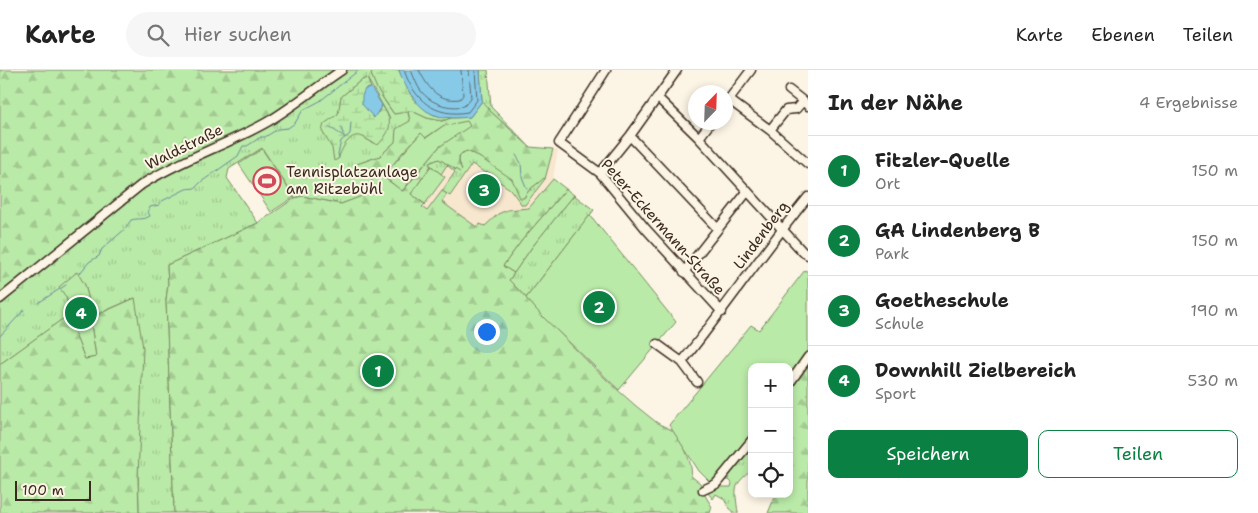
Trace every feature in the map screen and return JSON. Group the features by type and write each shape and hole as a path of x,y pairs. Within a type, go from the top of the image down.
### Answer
{"street":[{"name":"Waldstraße","path":"0,299 157,174 224,144 269,121 342,70"},
{"name":"Peter-Eckermann-Straße","path":"606,70 559,143 600,173 684,272 722,312"},
{"path":"600,173 630,136 677,70"},
{"path":"733,93 751,70"},
{"path":"770,130 786,110 796,109 806,104 789,90"},
{"path":"657,97 698,138 803,252 808,255"},
{"path":"733,105 770,130 808,164"},
{"path":"698,138 704,130"},
{"path":"630,136 717,228"},
{"path":"684,272 746,192"},
{"name":"Lindenberg","path":"682,362 808,197"},
{"path":"657,344 682,362 697,382"},
{"path":"793,378 808,357"},
{"path":"703,490 716,484 748,445"}],"shaded area":[{"path":"490,111 530,147 558,150 553,179 566,189 498,271 402,191 439,147"}],"green space":[{"path":"0,70 337,70 266,118 150,174 0,297"},
{"path":"347,70 373,70 371,74 373,79 390,109 394,114 408,111 410,121 395,142 380,156 357,164 353,174 375,167 371,193 341,204 302,196 295,198 262,148 229,169 227,178 258,223 167,265 168,284 166,300 174,513 139,513 135,298 93,316 85,285 76,272 66,297 70,309 69,319 67,316 0,364 0,302 129,197 161,175 281,116","holes":["367,78 390,118 378,145 363,137 354,126 341,97 360,81"]},
{"path":"373,70 399,70 413,99 434,115 451,118 442,121 427,118 412,111 394,114 377,89 371,74"},
{"path":"480,70 488,70 491,107 530,147 490,111 482,101"},
{"path":"367,78 371,88 365,89 378,113 382,105 386,111 389,121 388,130 378,145 363,137 354,136 347,142 338,159 334,161 332,148 322,131 324,124 338,114 341,97 360,81"},
{"path":"482,101 490,111 530,147 553,149 545,179 530,189 524,198 520,198 512,179 467,151 459,156 462,170 460,172 439,159 429,163 431,166 411,194 425,204 422,207 427,211 442,191 447,194 442,202 478,228 480,224 485,226 498,214 507,210 529,208 553,179 566,189 523,239 503,266 514,273 509,280 580,354 617,389 656,422 676,434 689,459 691,476 701,484 703,492 712,507 710,513 174,513 166,300 168,284 167,265 258,223 295,198 302,196 341,204 370,193 374,168 352,174 357,164 380,156 395,142 396,129 410,121 408,111 442,121 451,118 470,117","holes":["469,125 439,147 403,191 383,177 421,133 425,138 443,126"]},
{"path":"467,121 470,126 439,147 402,191 383,176 421,133 426,138 443,126"},
{"name":"Tennisplatzanlage am Ritzebühl","path":"262,149 294,197 271,212 239,164"},
{"path":"467,151 507,174 515,182 524,198 544,177 545,179 525,205 522,205 510,189 488,172 485,173 472,164 450,196 442,191 455,172 447,165 441,174 428,163 439,159 448,163 455,170 461,166 459,157"},
{"path":"431,166 445,177 425,204 411,194"},
{"path":"566,189 574,195 532,247 514,273 503,266 523,239"},
{"path":"574,195 594,210 526,298 509,280 532,247"},
{"path":"590,215 676,322 619,390 543,317 526,298"},
{"path":"805,270 808,272 808,353 793,374 793,363 748,363 748,438 722,473 714,481 710,482 699,471 669,425 751,325 759,330"},
{"path":"77,272 85,285 93,316 90,318 96,357 85,359 69,319 70,309 66,297 59,287"},
{"path":"135,298 143,348 138,478 139,513 0,513 0,364 68,315 85,359 96,357 90,318"},
{"path":"808,365 808,513 768,513 774,498 793,498 793,386"},
{"path":"745,451 748,454 748,474 736,488 738,513 733,513 723,498 716,494 713,499 708,493 710,489 716,487 731,487 732,483 729,480 725,480 720,483"}],"water":[{"path":"399,70 480,70 482,101 470,117 448,118 435,115 423,108 412,97"},
{"path":"371,88 382,105 374,118 362,104 362,96 365,89"}],"waterway":[{"path":"80,273 89,262 99,256 102,249 125,229 131,220 148,217 150,216 148,212 150,207 159,205 162,201 186,189 195,188 238,156 243,146 247,146 278,129 288,128 295,123 303,110 320,101 359,70"},
{"path":"339,158 341,141 350,134 351,122"},
{"path":"329,127 345,137"},
{"path":"341,127 343,134"},
{"path":"516,155 521,163 522,177 527,189"},
{"path":"38,303 66,285"},
{"path":"0,336 24,310"}],"place":[{"name":"Tennisplatzanlage am Ritzebühl","path":"267,181"},
{"name":"Goetheschule","path":"484,190"},
{"name":"GA Lindenberg B","path":"599,307"},
{"name":"Downhill Zielbereich","path":"81,313"},
{"name":"Fitzler-Quelle","path":"378,371"}]}
